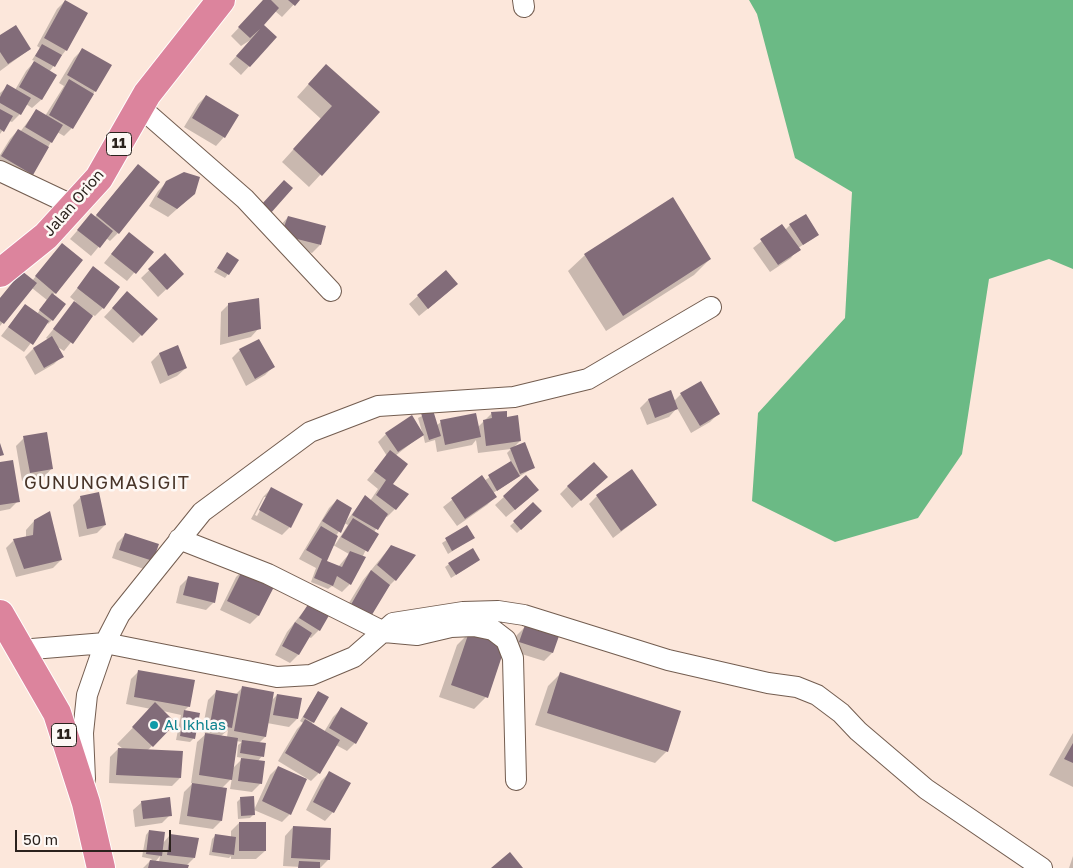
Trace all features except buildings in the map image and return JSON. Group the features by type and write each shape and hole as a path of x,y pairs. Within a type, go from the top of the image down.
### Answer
{"highway":[{"name":"Jalan Orion","path":"0,274 46,236 99,178 148,94 176,55 222,0"},
{"name":"11","path":"0,614 57,714 86,803 101,868"}],"street":[{"path":"141,108 245,199 331,291"},
{"path":"0,171 74,206"},
{"path":"86,803 83,733 87,695 106,643 120,614 202,512 310,432 378,406 514,397 588,378 711,307"},
{"path":"179,539 268,574 384,632 417,635 451,627 474,626 493,630 506,640 514,658 516,780"},
{"path":"20,650 106,643 277,677 311,675 354,657 393,623 463,612 498,611 524,615 668,660 768,683 797,687 817,695 926,789 1042,868"}],"green space":[{"path":"749,0 1073,0 1073,269 1049,259 989,279 962,454 918,518 835,542 752,501 758,413 845,318 852,192 795,158 757,14"}],"place":[{"name":"Al Ikhlas","path":"154,725"}],"district":[{"name":"GUNUNGMASIGIT","path":"107,483"}]}
